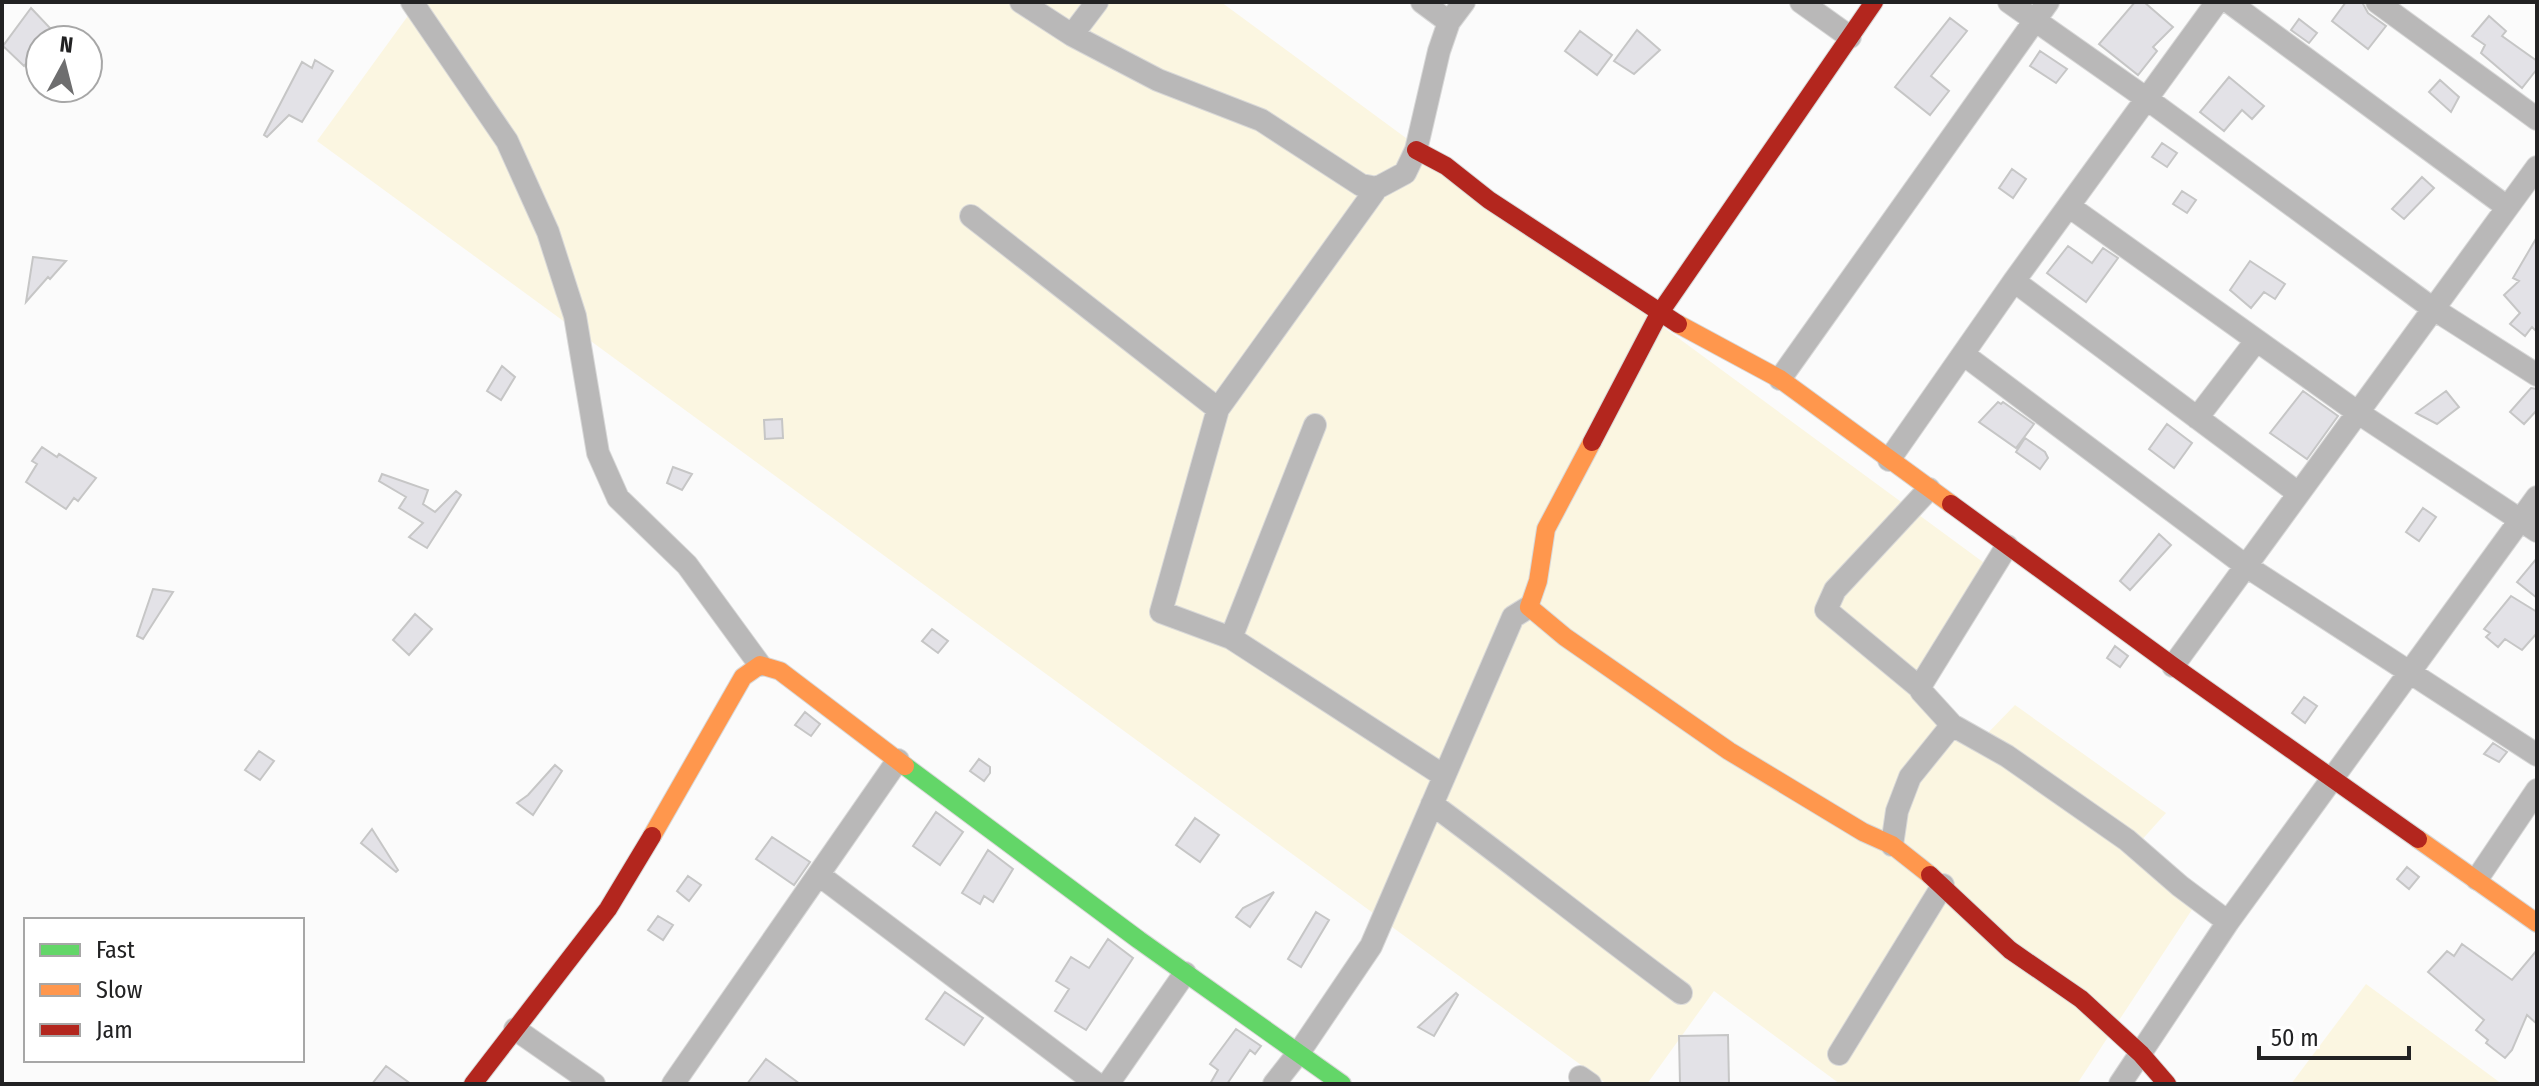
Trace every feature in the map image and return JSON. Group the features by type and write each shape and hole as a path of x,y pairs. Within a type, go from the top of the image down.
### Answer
{"street":[{"path":"412,2 507,141 548,232 575,316 598,453 618,498 687,565 760,665 780,671 1185,973 1300,1051 1342,1084"},
{"path":"1021,2 1072,35 1158,80 1261,120 1361,185 1377,188"},
{"path":"1072,35 1097,2"},
{"path":"1422,2 1449,22"},
{"path":"1444,776 1231,638 1161,612 1218,409 1377,188 1405,173 1416,150 1439,51 1449,22 1464,2"},
{"path":"1801,2 1850,37"},
{"path":"1274,1084 1371,946 1513,617 1529,607 1538,581 1546,529 1659,314 1874,2"},
{"path":"2009,2 2432,308 2537,375"},
{"path":"1780,379 2048,2"},
{"path":"1889,460 2014,281 2217,2"},
{"path":"2229,2 2507,207"},
{"path":"2377,2 2537,119"},
{"path":"1416,150 1446,166 1489,200 1659,314 1780,379 2173,666 2537,923"},
{"path":"2173,666 2537,167"},
{"path":"2070,207 2357,412 2528,526"},
{"path":"971,216 1218,409"},
{"path":"2014,281 2298,493"},
{"path":"2197,418 2256,341"},
{"path":"1963,354 2246,566 2537,755"},
{"path":"1231,638 1315,425"},
{"path":"1929,489 1835,590 1826,610 1920,688 1952,725 2007,756 2127,840 2228,922"},
{"path":"2120,1084 2228,922 2333,777 2409,674 2528,526 2537,497"},
{"path":"1920,688 2007,546"},
{"path":"1529,607 1565,637 1729,751 1863,832 1892,845 1943,885 2010,950 2081,999 2141,1054 2167,1084"},
{"path":"473,1084 608,909 688,777 735,689 743,677 760,665"},
{"path":"1892,845 1897,811 1910,777 1952,725"},
{"path":"673,1084 898,760"},
{"path":"2477,879 2537,790"},
{"path":"1432,804 1681,993"},
{"path":"819,875 1097,1084"},
{"path":"1839,1054 1943,885"},
{"path":"1108,1084 1185,973"},
{"path":"515,1029 594,1084"}],"sand":[{"path":"418,2 1221,2 1987,565 1906,689 1982,739 2015,705 2166,813 2130,853 2197,902 2077,1084 1840,1084 1714,991 1647,1084 1607,1084 317,141"},
{"path":"2366,984 2502,1084 2291,1084"}],"building":[{"path":"2135,2 2144,2 2173,27 2153,47 2157,51 2138,75 2099,44"},
{"path":"2346,2 2362,2 2368,13 2386,26 2368,49 2332,21"},
{"path":"31,8 46,24 24,24 24,66 3,46"},
{"path":"2489,16 2506,31 2502,36 2537,61 2537,69 2522,88 2481,53 2485,45 2472,36"},
{"path":"1950,18 1967,31 1931,76 1949,91 1930,115 1895,87"},
{"path":"2299,19 2317,33 2309,43 2291,30"},
{"path":"1637,30 1660,50 1634,74 1614,61"},
{"path":"1580,31 1612,55 1597,75 1565,51"},
{"path":"2040,51 2067,69 2056,83 2030,66"},
{"path":"315,60 333,71 302,122 289,115 267,137 264,135 302,62 312,68"},
{"path":"2229,77 2264,106 2252,119 2242,110 2224,131 2200,112"},
{"path":"2440,80 2459,97 2451,112 2429,92"},
{"path":"2162,143 2177,153 2167,167 2152,157"},
{"path":"2012,169 2026,179 2013,198 1999,188"},
{"path":"2422,177 2434,188 2404,219 2392,209"},
{"path":"2182,191 2196,200 2187,213 2173,204"},
{"path":"2537,237 2537,332 2532,327 2525,336 2510,324 2520,313 2504,295 2519,281 2513,278"},
{"path":"2068,246 2092,263 2103,248 2118,258 2086,302 2047,273"},
{"path":"33,257 66,261 26,302"},
{"path":"2250,261 2285,284 2275,299 2264,292 2251,308 2230,290"},
{"path":"502,366 515,377 501,400 487,391"},
{"path":"2531,388 2537,389 2537,410 2524,424 2510,412"},
{"path":"2303,391 2338,416 2307,459 2270,433"},
{"path":"2446,391 2459,407 2437,424 2416,413"},
{"path":"1998,402 2003,402 2034,424 2016,448 1979,422"},
{"path":"782,419 783,438 765,439 764,420"},
{"path":"2167,424 2192,443 2174,468 2149,449"},
{"path":"2025,438 2045,452 2048,458 2040,469 2016,452"},
{"path":"42,447 96,478 78,501 74,498 66,509 26,482 37,464 32,461"},
{"path":"673,467 692,474 682,490 667,483"},
{"path":"382,474 428,490 423,504 435,512 456,491 461,495 427,548 409,537 423,523 399,508 406,497 379,481"},
{"path":"2423,508 2436,517 2419,541 2406,532"},
{"path":"2159,534 2171,545 2130,590 2120,581"},
{"path":"2537,558 2537,598 2517,582"},
{"path":"153,589 173,592 143,639 137,636"},
{"path":"2511,596 2537,612 2537,633 2522,650 2505,639 2498,647 2486,637 2490,633 2484,629"},
{"path":"415,614 432,629 409,655 393,640"},
{"path":"932,629 948,641 938,653 922,641"},
{"path":"2115,646 2128,656 2120,667 2107,658"},
{"path":"2304,697 2317,706 2305,723 2292,713"},
{"path":"805,712 820,724 811,736 795,725"},
{"path":"2493,743 2507,752 2499,762 2484,754"},
{"path":"259,751 274,761 260,780 245,770"},
{"path":"979,759 990,767 984,781 970,771"},
{"path":"555,765 562,771 533,815 517,803"},
{"path":"936,812 963,832 940,865 913,846"},
{"path":"1195,818 1219,835 1200,862 1176,845"},
{"path":"372,829 398,870 396,872 361,843"},
{"path":"772,837 810,862 794,885 756,859"},
{"path":"988,850 1013,869 993,902 984,896 980,904 962,893"},
{"path":"2407,867 2419,877 2409,889 2397,879"},
{"path":"688,876 701,885 689,901 677,891"},
{"path":"1274,892 1250,927 1236,917 1243,908"},
{"path":"1316,912 1329,920 1301,967 1288,959"},
{"path":"658,916 673,925 663,940 648,930"},
{"path":"1108,939 1133,958 1086,1030 1055,1011 1069,989 1056,981 1071,957 1089,968"},
{"path":"2462,944 2512,980 2537,950 2537,1024 2527,1015 2512,1050 2505,1058 2486,1043 2488,1040 2476,1030 2484,1020 2428,972 2447,951 2454,956"},
{"path":"945,992 983,1018 964,1045 926,1019"},
{"path":"1456,993 1458,995 1434,1036 1418,1027"},
{"path":"1236,1029 1261,1046 1255,1054 1250,1050 1227,1084 1210,1084 1218,1070 1210,1064"},
{"path":"1728,1035 1729,1084 1680,1084 1679,1036"},
{"path":"766,1059 800,1084 747,1084"},
{"path":"386,1066 411,1084 372,1084"}],"traffic: fast":[{"path":"905,766 1139,940 1342,1084"}],"traffic: slow":[{"path":"1678,324 1780,379 1951,504"},
{"path":"1592,442 1546,529 1538,581 1529,607 1565,637 1729,751 1863,832 1892,845 1930,875"},
{"path":"652,836 743,677 760,665 780,671 905,766"},
{"path":"2418,839 2537,923"}],"traffic: jam":[{"path":"1592,442 1659,314 1874,2"},
{"path":"1416,150 1446,166 1489,200 1678,324"},
{"path":"1951,504 2418,839"},
{"path":"473,1084 608,909 652,836"},
{"path":"1930,875 2010,950 2081,999 2141,1054 2167,1084"}]}
